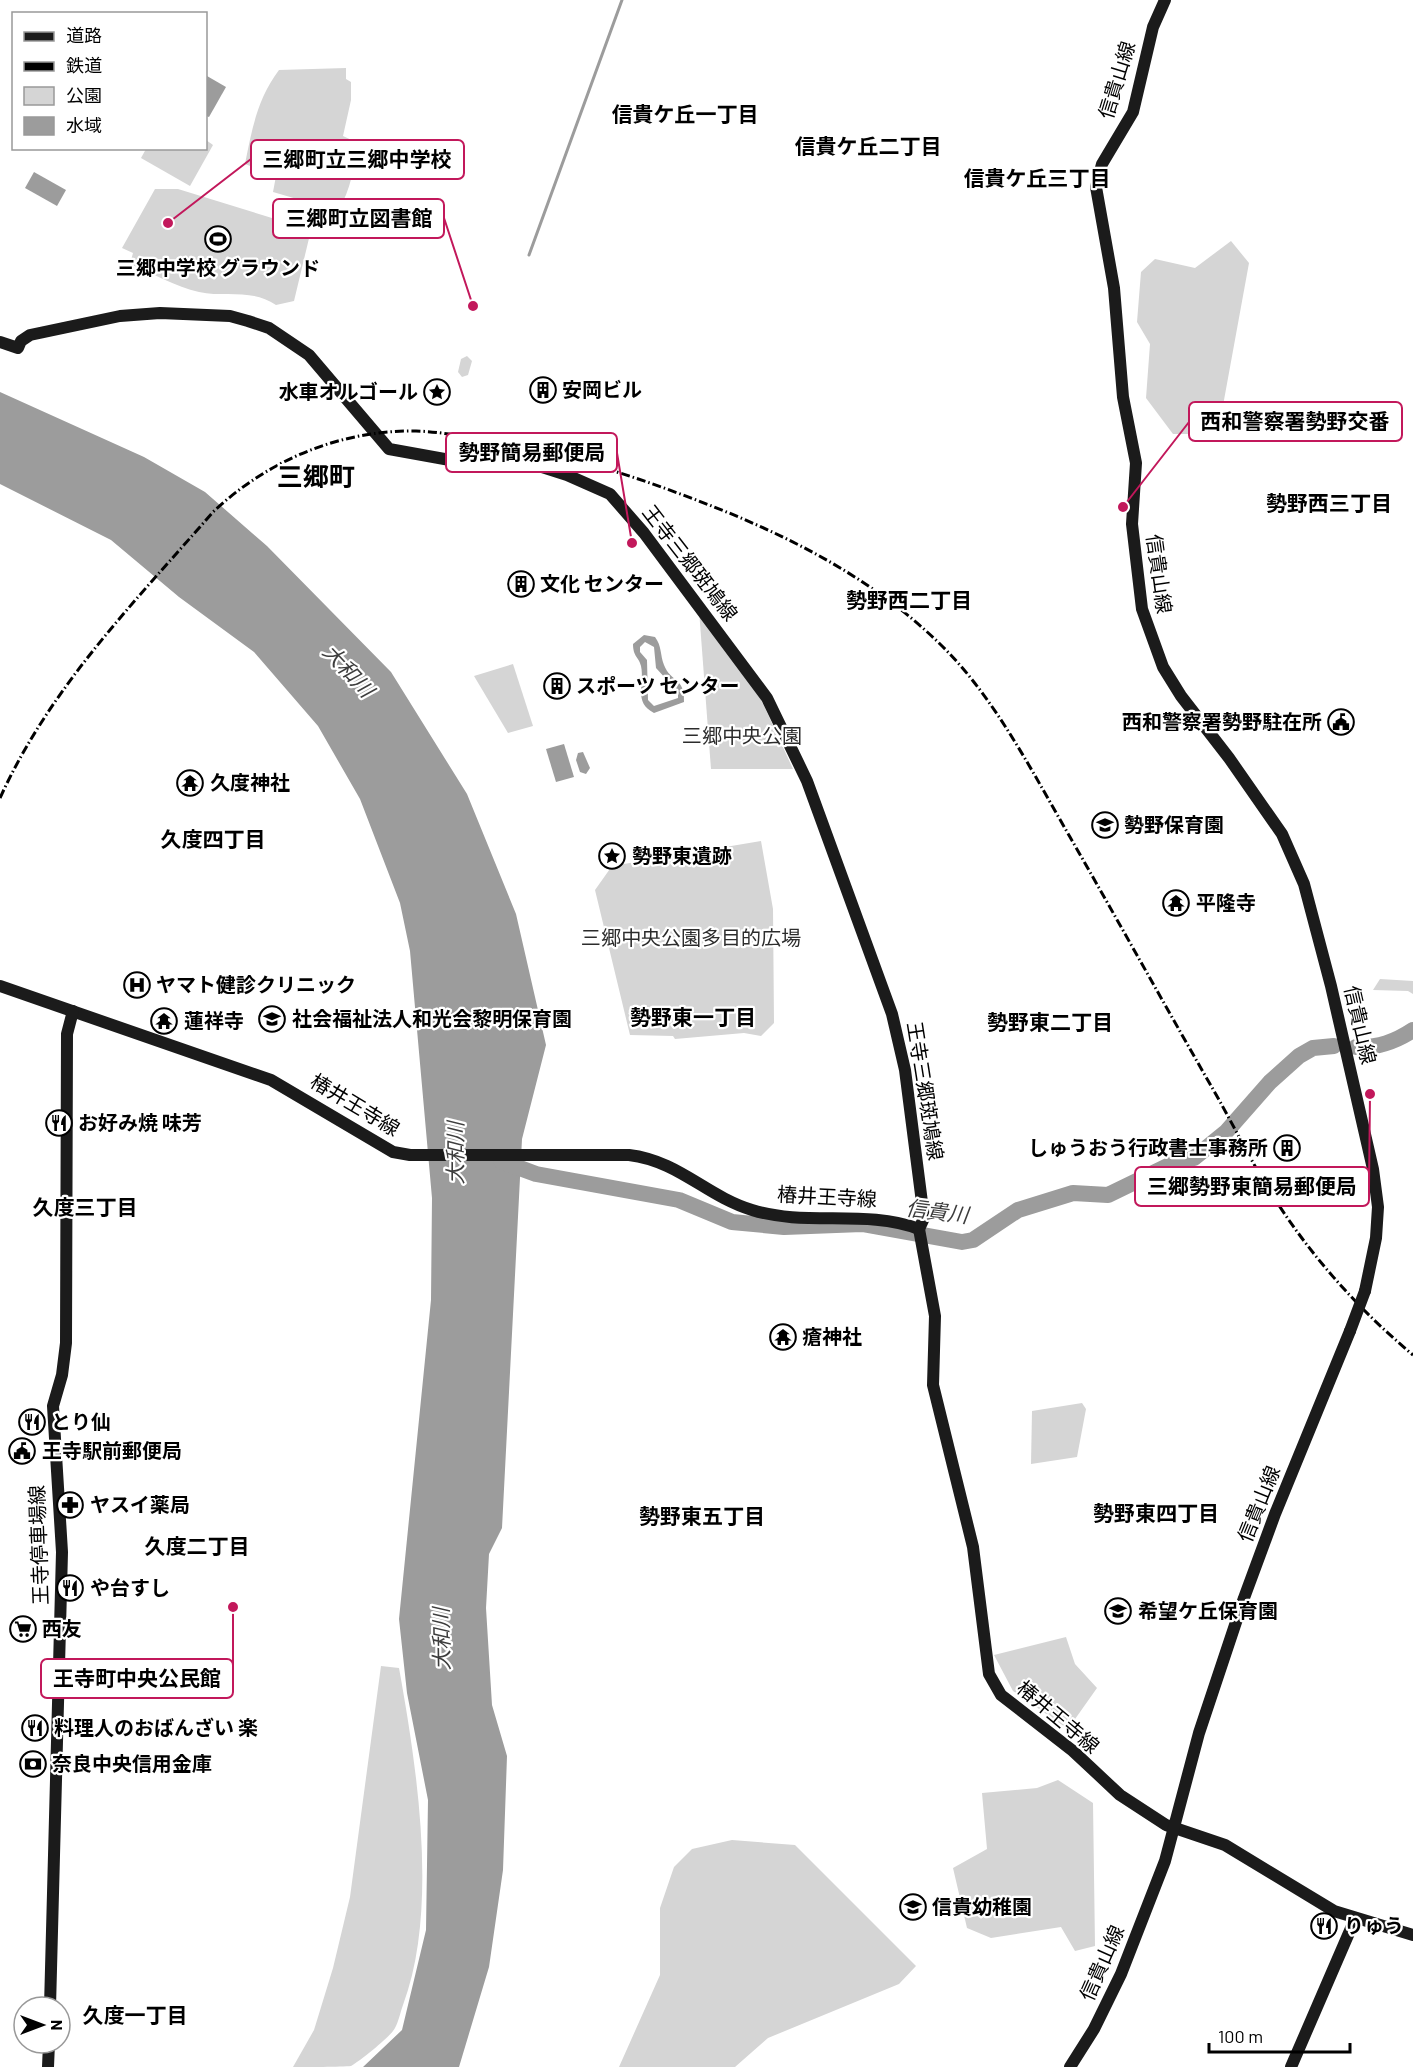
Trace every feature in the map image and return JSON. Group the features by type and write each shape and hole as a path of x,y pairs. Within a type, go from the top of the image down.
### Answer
{"main road":[{"name":"信貴山線","path":"1070,2067 1094,2029 1121,1974 1175,1831 1199,1733 1244,1598 1275,1514 1365,1291 1376,1238 1378,1207 1373,1169 1331,986 1304,884 1282,834 1169,676 1142,609 1132,524 1136,463 1122,397 1114,288 1096,187 1102,164 1132,112 1153,27 1165,0"},
{"name":"王寺三郷斑鳩線","path":"0,342 18,348 21,341 30,335 120,316 160,313 239,318 269,328 309,355 389,449 460,462 495,457 517,459 567,475 610,494 644,533 767,698 807,781 892,1014 905,1070 924,1218 921,1234"},
{"name":"椿井王寺線","path":"0,986 271,1080 393,1152 410,1155 629,1155 657,1160 722,1197 750,1210 778,1217 874,1218 921,1234 934,1316 933,1385 974,1547 989,1674 1001,1695 1073,1751 1120,1795 1175,1831 1225,1845 1334,1911 1413,1935"},
{"name":"王寺停車場線","path":"50,1995 62,1552 52,1406 62,1375 66,1343 67,1034 73,1011"},
{"path":"1291,2067 1355,1919"}],"green space":[{"path":"346,68 346,79 351,82 351,100 343,136 356,142 355,160 352,178 338,211 273,192 276,176 245,164 256,115 265,92 279,70"},
{"path":"207,141 213,145 190,186 141,158 145,150 207,150"},
{"name":"三郷中学校 グラウンド","path":"155,189 178,189 311,230 294,301 276,305 248,295 209,294 190,290 130,264 133,253 122,248"},
{"path":"1231,241 1249,263 1222,411 1200,434 1173,434 1146,398 1150,344 1137,322 1141,272 1155,259 1195,268"},
{"path":"467,356 472,361 468,375 462,377 458,372 461,359"},
{"name":"三郷中央公園","path":"699,610 759,695 793,769 711,769"},
{"path":"513,664 533,726 508,733 474,676"},
{"name":"三郷中央公園多目的広場","path":"761,841 773,909 774,1023 761,1036 744,1033 675,1039 673,1036 630,1035 595,890 612,866"},
{"path":"1380,979 1413,981 1413,994 1408,991 1373,990"},
{"path":"1082,1403 1086,1409 1077,1457 1031,1464 1032,1411"},
{"path":"1066,1637 1075,1664 1097,1688 1068,1729 1013,1691 994,1655"},
{"path":"381,1666 399,1668 418,1793 422,1883 420,1926 414,1967 396,2026 390,2035 361,2060 351,2066 293,2067 314,2030 333,1968 350,1897"},
{"path":"1058,1780 1093,1803 1095,1946 1075,1951 1061,1927 991,1938 967,1928 953,1868 987,1849 982,1793 1037,1788"},
{"path":"732,1840 795,1845 916,1966 899,1984 768,2038 735,2067 619,2067 660,1975 660,1908 674,1867 692,1849"}],"water":[{"path":"207,76 226,87 209,117 207,116"},
{"path":"34,172 66,190 57,206 25,188"},
{"name":"大和川","path":"0,392 144,457 205,492 267,546 391,672 467,794 516,914 546,1045 522,1139 502,1528 489,1554 486,1608 492,1705 507,1756 503,1870 489,1967 459,2067 363,2067 402,2030 426,1930 428,1800 407,1693 399,1619 431,1300 432,1198 410,951 400,903 360,799 318,726 254,652 179,597 111,540 0,484"},
{"path":"644,635 655,637 667,671 682,688 684,702 654,713 648,709 642,698 641,666 633,644","holes":["645,642 654,647 656,668 678,692 678,698 654,706 648,700 647,660 640,652 640,647"]},
{"path":"564,744 574,777 556,782 546,749"},
{"path":"583,752 590,768 586,774 580,772 576,760 578,753"}],"waterway":[{"path":"529,255 622,0"},
{"name":"信貴川","path":"1356,1047 1386,1043 1413,1030"},
{"name":"信貴川","path":"501,1161 536,1174 679,1200 732,1222 784,1227 862,1224 962,1242 973,1240 1018,1210 1073,1193 1108,1195 1176,1162 1194,1158 1226,1132 1270,1082 1299,1056 1313,1048 1334,1046"}],"railway":[{"path":"0,798 21,757 69,683 124,613 213,512 257,477 307,452 333,442 388,432 443,433 584,462 719,509 790,540 856,578 918,624 964,670 982,692 1028,764 1255,1166 1286,1216 1301,1238 1354,1300 1413,1355"}],"place":[{"name":"三郷町立三郷中学校","path":"168,223"},
{"name":"三郷中学校 グラウンド","path":"218,239"},
{"name":"三郷町立図書館","path":"473,306"},
{"name":"安岡ビル","path":"543,390"},
{"name":"水車オルゴール","path":"437,392"},
{"name":"西和警察署勢野交番","path":"1123,507"},
{"name":"勢野簡易郵便局","path":"632,543"},
{"name":"文化 センター","path":"521,584"},
{"name":"スポーツ センター","path":"557,686"},
{"name":"西和警察署勢野駐在所","path":"1341,722"},
{"name":"久度神社","path":"190,783"},
{"name":"勢野保育園","path":"1105,825"},
{"name":"勢野東遺跡","path":"612,856"},
{"name":"平隆寺","path":"1176,903"},
{"name":"ヤマト健診クリニック","path":"137,985"},
{"name":"社会福祉法人和光会黎明保育園","path":"272,1019"},
{"name":"蓮祥寺","path":"164,1021"},
{"name":"三郷勢野東簡易郵便局","path":"1370,1094"},
{"name":"お好み焼 味芳","path":"59,1123"},
{"name":"しゅうおう行政書士事務所","path":"1287,1148"},
{"name":"瘡神社","path":"783,1337"},
{"name":"とり仙","path":"32,1422"},
{"name":"王寺駅前郵便局","path":"22,1451"},
{"name":"ヤスイ薬局","path":"70,1505"},
{"name":"や台すし","path":"70,1588"},
{"name":"王寺町中央公民館","path":"233,1607"},
{"name":"希望ケ丘保育園","path":"1118,1611"},
{"name":"西友","path":"23,1629"},
{"name":"料理人のおばんざい 楽","path":"35,1728"},
{"name":"奈良中央信用金庫","path":"33,1764"},
{"name":"信貴幼稚園","path":"913,1907"},
{"name":"りゅう","path":"1324,1926"}],"district":[{"name":"信貴ケ丘一丁目","path":"685,115"},
{"name":"信貴ケ丘二丁目","path":"868,147"},
{"name":"信貴ケ丘三丁目","path":"1037,179"},
{"name":"三郷町","path":"316,477"},
{"name":"勢野西三丁目","path":"1329,504"},
{"name":"勢野西二丁目","path":"909,601"},
{"name":"久度四丁目","path":"213,840"},
{"name":"勢野東一丁目","path":"693,1018"},
{"name":"勢野東二丁目","path":"1050,1023"},
{"name":"久度三丁目","path":"85,1208"},
{"name":"勢野東四丁目","path":"1156,1514"},
{"name":"勢野東五丁目","path":"702,1517"},
{"name":"久度二丁目","path":"197,1547"},
{"name":"久度一丁目","path":"135,2016"}]}
